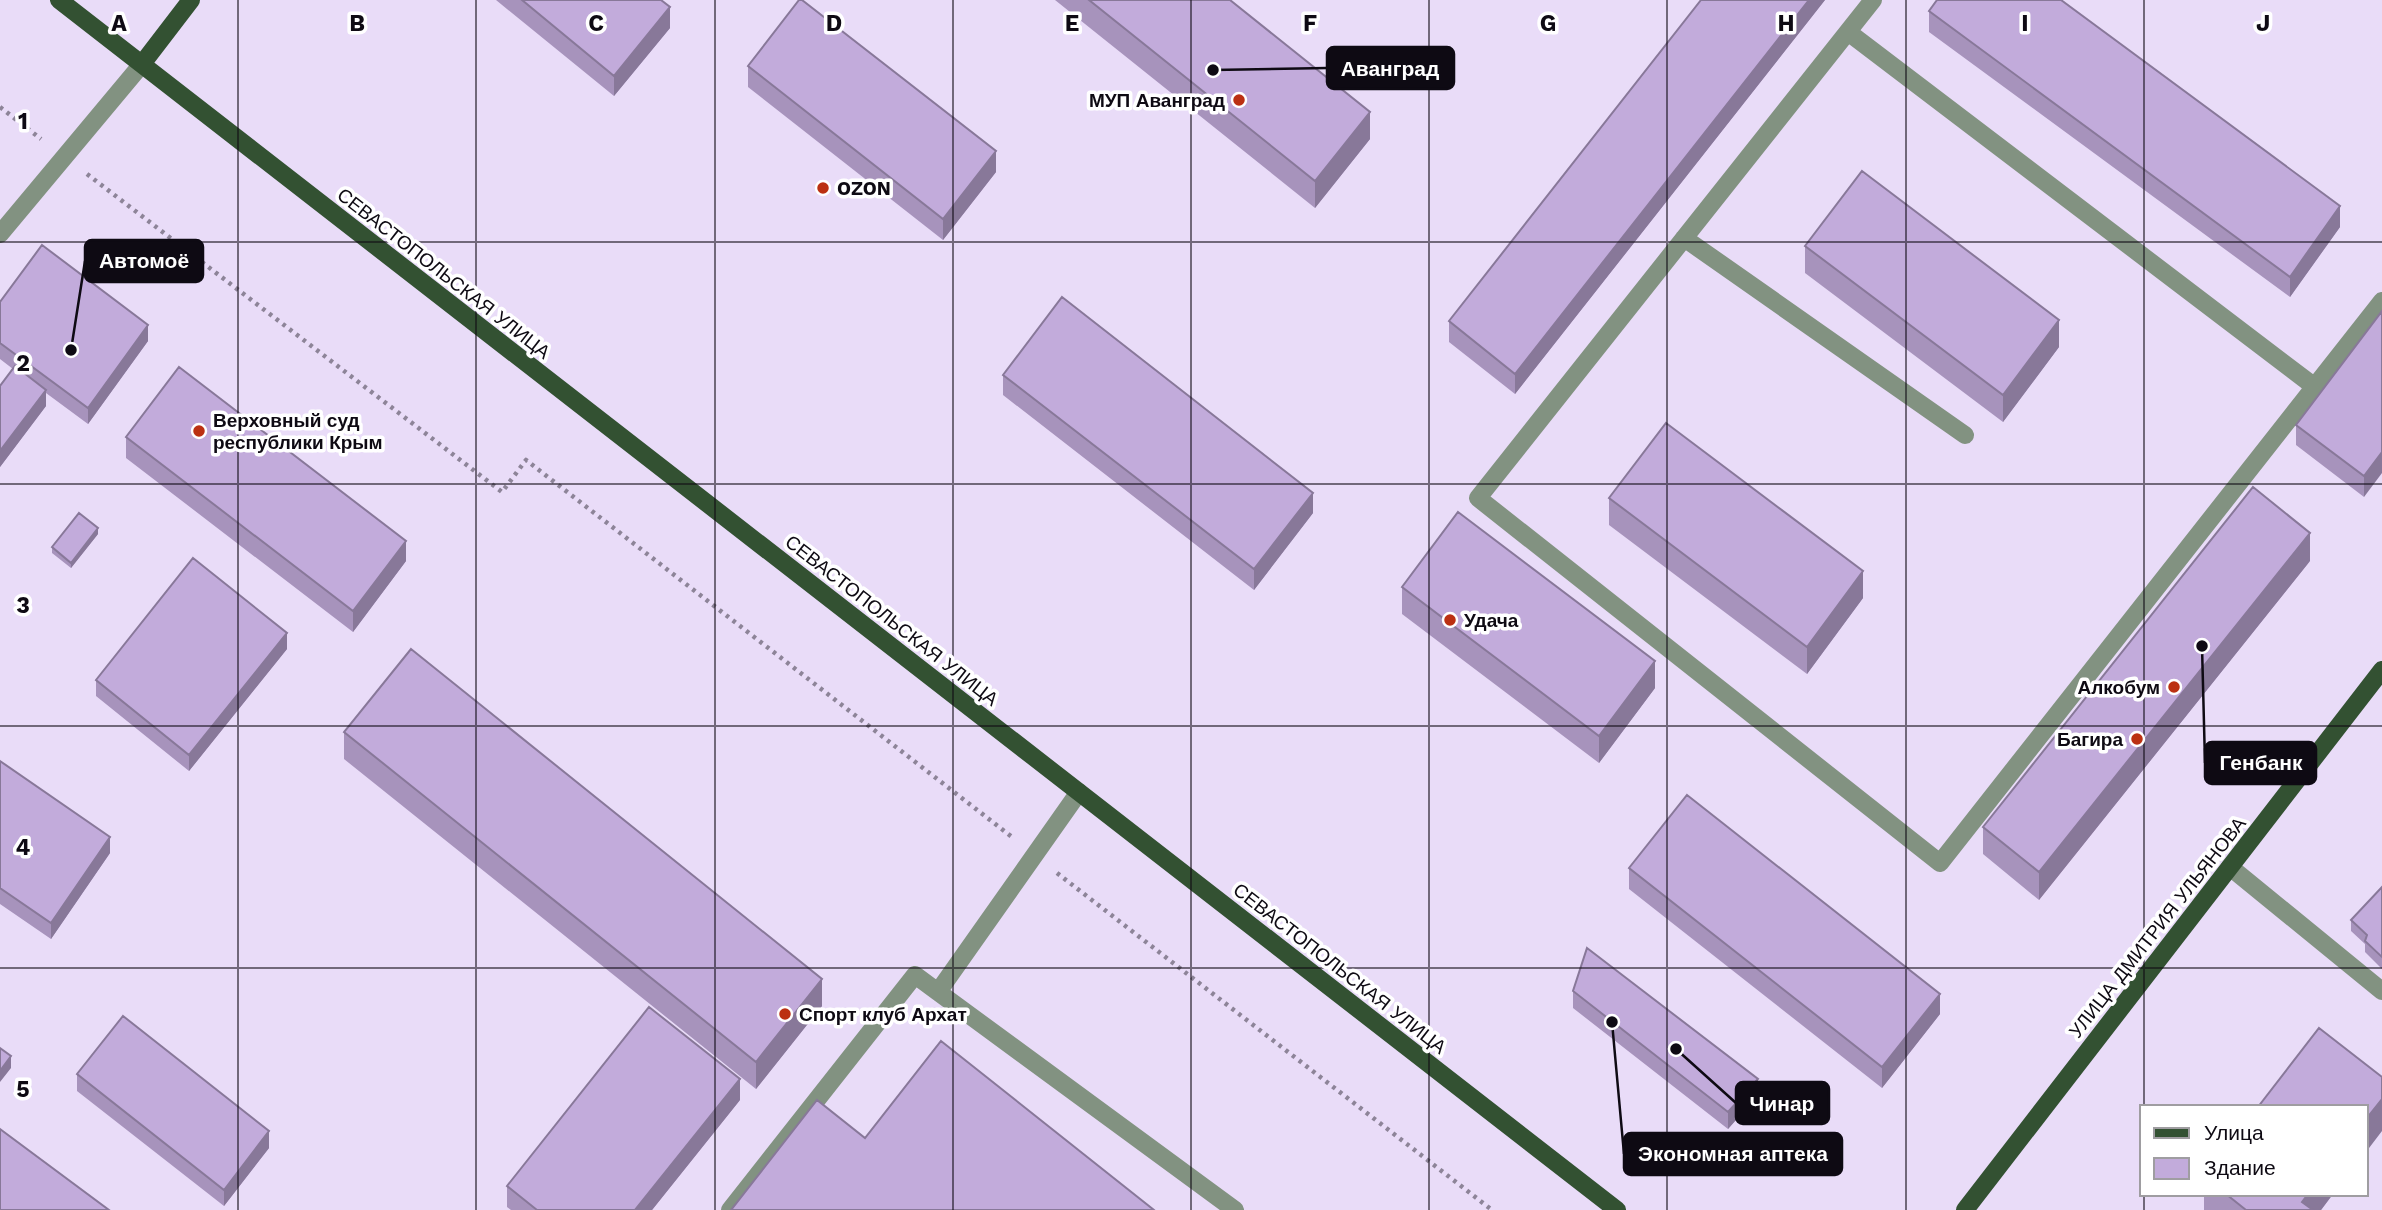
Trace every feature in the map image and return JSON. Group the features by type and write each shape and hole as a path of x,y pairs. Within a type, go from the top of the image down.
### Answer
{"main road":[{"name":"СЕВАСТОПОЛЬСКАЯ УЛИЦА","path":"59,0 1617,1210"},
{"path":"142,64 191,0"},
{"name":"УЛИЦА ДМИТРИЯ УЛЬЯНОВА","path":"1965,1210 2382,670"}],"street":[{"path":"1873,0 1478,498 1940,863 2382,301"},
{"path":"1848,32 2315,387"},
{"path":"0,234 142,64"},
{"path":"1684,238 1965,435"},
{"path":"938,992 1079,792"},
{"path":"2230,867 2382,991"},
{"path":"730,1210 915,975 1235,1210"}],"path":[{"path":"0,107 502,492 526,460 1492,1210"}],"building":[{"path":"522,0 661,0 670,7 614,76"},
{"path":"799,0 996,151 943,219 748,66"},
{"path":"1089,0 1230,0 1370,112 1315,181"},
{"path":"1701,0 1809,0 1515,374 1449,321"},
{"path":"1937,0 2061,0 2340,206 2290,277 1929,11"},
{"path":"1862,171 2059,320 2003,395 1805,246"},
{"path":"42,245 148,325 88,408 0,343 0,302"},
{"path":"1062,297 1313,493 1254,569 1003,375"},
{"path":"2382,311 2382,452 2364,476 2296,425"},
{"path":"15,366 46,390 0,451 0,386"},
{"path":"179,367 406,541 353,611 126,437"},
{"path":"1666,423 1863,571 1807,647 1609,498"},
{"path":"2253,487 2310,533 2039,872 1983,827"},
{"path":"1458,512 1655,661 1599,736 1402,587"},
{"path":"79,513 98,528 71,563 52,547"},
{"path":"193,558 287,633 189,755 96,680"},
{"path":"411,649 822,979 756,1062 344,732"},
{"path":"0,761 110,837 51,923 0,888"},
{"path":"1687,795 1940,994 1882,1067 1629,868"},
{"path":"2382,887 2382,957 2365,941 2367,935 2351,920"},
{"path":"1587,948 1758,1079 1728,1112 1573,991"},
{"path":"649,1007 740,1079 635,1210 537,1210 507,1186"},
{"path":"123,1016 269,1131 224,1190 77,1074"},
{"path":"2319,1028 2382,1077 2382,1099 2368,1116 2368,1105 2260,1105"},
{"path":"941,1041 1154,1210 731,1210 817,1100 865,1138"},
{"path":"0,1048 11,1056 0,1071"},
{"path":"0,1129 109,1210 0,1210"},
{"path":"2228,1196 2306,1196 2302,1202 2313,1210 2246,1210"}],"place":[{"name":"Аванград","path":"1213,70"},
{"name":"МУП Аванград","path":"1239,100"},
{"name":"OZON","path":"823,188"},
{"name":"Автомоё","path":"71,350"},
{"name":"Верховный суд республики Крым","path":"199,431"},
{"name":"Удача","path":"1450,620"},
{"name":"Генбанк","path":"2202,646"},
{"name":"Алкобум","path":"2174,687"},
{"name":"Багира","path":"2137,739"},
{"name":"Спорт клуб Архат","path":"785,1014"},
{"name":"Экономная аптека","path":"1612,1022"},
{"name":"Чинар","path":"1676,1049"}]}
